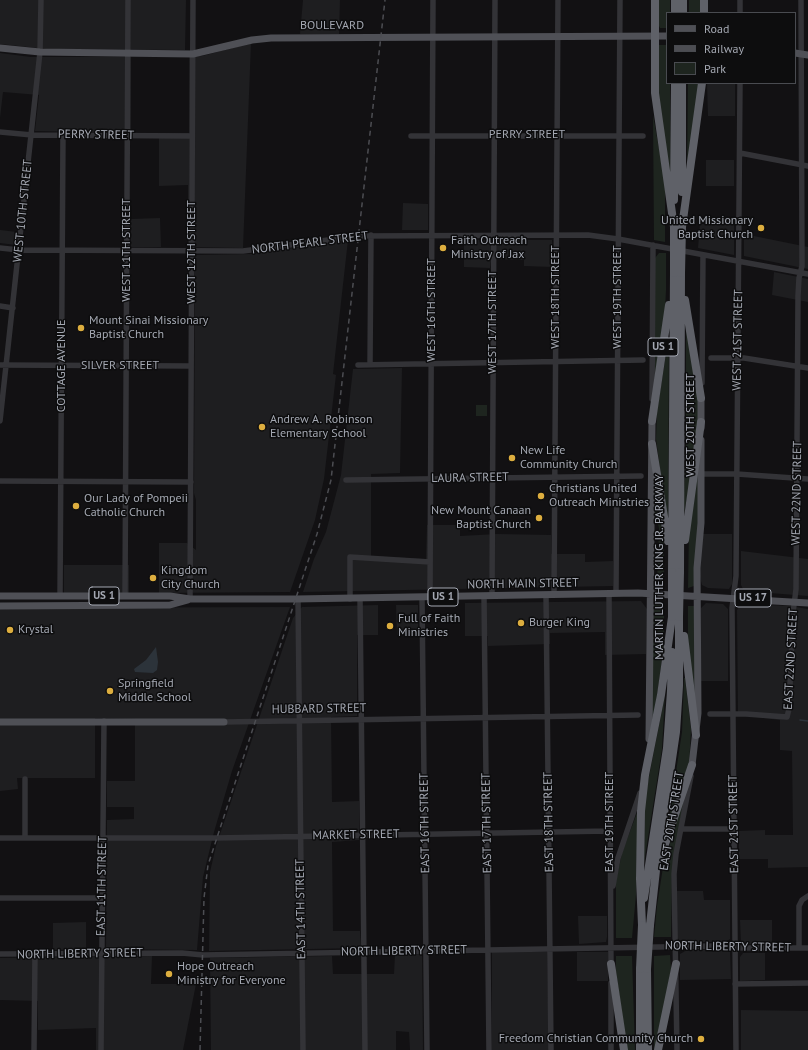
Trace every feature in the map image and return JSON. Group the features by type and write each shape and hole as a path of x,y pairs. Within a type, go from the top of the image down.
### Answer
{"highway":[{"path":"655,0 654,74 656,109 678,227"},
{"path":"675,0 676,12"},
{"path":"683,0 683,12"},
{"path":"704,0 704,12"},
{"name":"MARTIN LUTHER KING JR. PARKWAY","path":"646,925 675,737 679,690 677,618 678,227 675,84"},
{"name":"MARTIN LUTHER KING JR. PARKWAY","path":"678,227 682,84"},
{"path":"678,227 702,84"},
{"name":"MARTIN LUTHER KING JR. PARKWAY","path":"677,570 682,288 678,273"},
{"name":"US 1","path":"652,421 678,273"},
{"path":"682,288 702,398"},
{"path":"677,570 684,548 701,422"},
{"path":"652,444 677,570"},
{"path":"677,618 684,636 696,735"},
{"path":"646,925 640,824 645,775 677,618"},
{"name":"MARTIN LUTHER KING JR. PARKWAY","path":"640,1050 646,925 669,729 677,618"},
{"path":"657,861 662,854 692,765"},
{"path":"611,964 624,1050"},
{"path":"658,1050 676,964"},
{"name":"MARTIN LUTHER KING JR. PARKWAY","path":"644,969 648,1050"}],"main road":[{"name":"BOULEVARD","path":"0,48 40,52 193,54 252,40 271,38 666,36"},
{"name":"WEST 20TH STREET","path":"698,596 696,568 701,523 702,398"},
{"name":"US 1","path":"650,594 652,421"},
{"name":"NORTH MAIN STREET","path":"0,596 170,596 190,599 350,599 616,593 734,597 808,603"},
{"path":"645,775 651,714 650,594"},
{"name":"EAST 20TH STREET","path":"692,765 698,713 698,596"},
{"name":"NORTH MAIN STREET","path":"0,606 170,605 190,599"},
{"name":"HUBBARD STREET","path":"0,722 224,722"}],"street":[{"name":"WEST 10TH STREET","path":"0,421 3,365 13,308 40,52 40,0"},
{"name":"WEST 11TH STREET","path":"125,596 128,0"},
{"name":"WEST 12TH STREET","path":"190,599 193,0"},
{"name":"WEST 16TH STREET","path":"426,597 430,562 431,479 433,0"},
{"name":"WEST 17TH STREET","path":"488,596 492,478 495,0"},
{"name":"WEST 18TH STREET","path":"554,595 558,0"},
{"name":"WEST 19TH STREET","path":"616,593 620,0"},
{"path":"740,0 740,12"},
{"name":"WEST 22ND STREET","path":"794,601 800,272 805,165 801,54 801,0"},
{"name":"WEST 21ST STREET","path":"734,597 736,587 740,84"},
{"name":"PERRY STREET","path":"0,132 32,135 192,136"},
{"name":"COTTAGE AVENUE","path":"60,596 63,135"},
{"name":"PERRY STREET","path":"411,136 643,136"},
{"path":"740,153 805,165"},
{"name":"NORTH PEARL STREET","path":"0,248 19,250 260,250 352,236 588,235 653,245 808,274"},
{"path":"370,365 371,236"},
{"path":"652,421 653,245"},
{"name":"WEST 20TH STREET","path":"702,398 703,255"},
{"path":"0,306 13,308"},
{"path":"711,358 744,358 808,368"},
{"path":"358,365 643,360"},
{"name":"SILVER STREET","path":"3,365 192,366"},
{"path":"701,474 737,474 808,479"},
{"name":"LAURA STREET","path":"346,480 641,476"},
{"path":"0,481 191,482"},
{"path":"350,599 350,557 430,562"},
{"name":"EAST 19TH STREET","path":"608,593 611,823 609,831 612,948 611,1050"},
{"name":"EAST 18TH STREET","path":"546,595 551,1050"},
{"name":"EAST 17TH STREET","path":"488,596 485,717 489,1050"},
{"name":"EAST 16TH STREET","path":"426,597 423,718 427,1050"},
{"name":"EAST 21ST STREET","path":"734,597 732,608 736,1050"},
{"path":"360,598 365,1050"},
{"name":"EAST 14TH STREET","path":"298,599 303,1050"},
{"name":"EAST 22ND STREET","path":"733,713 787,717 789,709 794,601"},
{"path":"710,714 733,713"},
{"name":"HUBBARD STREET","path":"224,722 638,714"},
{"name":"EAST 11TH STREET","path":"101,1050 104,721"},
{"name":"EAST 20TH STREET","path":"677,1050 676,964 674,946 674,874 692,765"},
{"path":"611,915 617,864 645,775"},
{"path":"24,779 25,838"},
{"path":"681,829 734,829"},
{"name":"MARKET STREET","path":"0,838 103,836 215,838 609,831"},
{"path":"799,948 799,906 802,900 808,896"},
{"path":"0,898 103,898"},
{"name":"NORTH LIBERTY STREET","path":"0,954 182,953 203,955 674,946 808,948"},
{"path":"34,1050 35,954"},
{"path":"735,984 808,983"}],"shaded area":[{"path":"0,0 186,0 185,50 46,49 0,44"},
{"path":"303,0 340,0 339,34 300,34"},
{"path":"251,43 243,248 188,247 188,185 159,186 159,133 189,133 189,57 202,56"},
{"path":"0,53 31,57 131,57 131,133 35,131 39,95 3,92 0,118"},
{"path":"707,84 735,84 735,116 708,116"},
{"path":"706,160 734,160 734,186 706,186"},
{"path":"403,203 428,204 428,230 402,230"},
{"path":"160,218 161,247 131,247 131,219"},
{"path":"700,224 734,225 734,255 698,248"},
{"path":"0,230 17,232 16,245 0,243"},
{"path":"744,234 808,247 808,269 744,256"},
{"name":"Andrew A. Robinson Elementary School","path":"348,240 333,374 336,375 324,479 315,520 290,592 159,593 159,543 187,543 196,550 196,500 194,493 195,255 252,254"},
{"path":"464,240 552,240 553,267 524,266 524,260 491,259 490,268 464,267"},
{"path":"774,272 808,279 808,302 772,295"},
{"path":"402,368 400,473 371,474 371,556 426,559 427,525 460,525 460,536 497,534 551,535 551,554 585,554 585,562 613,561 613,586 303,592 314,559 326,532 341,475 353,369"},
{"path":"702,534 732,534 732,584 729,589 708,588 702,585 699,573"},
{"path":"741,551 808,559 808,596 744,591 741,585"},
{"path":"64,565 129,565 129,593 64,594"},
{"path":"641,601 647,609 646,654 605,655 605,632 550,633 550,644 488,646 488,636 465,636 465,603"},
{"path":"706,603 723,604 728,609 728,681 700,681 701,608"},
{"path":"744,604 790,606 808,609 808,867 768,868 768,859 739,859 739,831 765,830 765,835 793,835 792,751 780,750 780,720 738,715 737,610"},
{"path":"378,605 378,635 357,635 357,716 331,717 332,802 359,801 359,840 332,842 333,931 360,931 361,948 209,951 210,872 216,846 293,618 302,607"},
{"path":"396,605 418,605 418,635 397,635"},
{"path":"290,607 232,771 214,832 203,877 197,950 106,949 107,820 134,819 134,807 107,807 107,781 135,781 135,719 95,718 95,778 17,778 18,789 0,791 0,608"},
{"path":"156,647 158,662 157,670 153,673 135,672 134,669 146,660"},
{"path":"676,891 703,891 704,900 730,900 730,939 725,942 691,942 679,940 677,937"},
{"path":"578,916 607,916 606,942 579,944"},
{"path":"740,920 772,920 772,945 741,944"},
{"path":"86,922 86,949 53,950 53,923"},
{"path":"725,949 730,951 731,979 680,980 680,954 687,950"},
{"path":"492,952 547,952 549,1050 492,1050"},
{"path":"577,952 608,952 608,981 577,981"},
{"path":"743,953 765,953 765,980 740,981 740,957"},
{"path":"395,954 422,954 423,1050 410,1050 409,1032 396,1031 396,1050 211,1050 210,958 332,956 333,974 394,974"},
{"path":"152,956 151,984 196,984 183,1050 96,1050 96,1028 38,1030 38,1001 0,1000 0,958"},
{"path":"741,1010 808,1011 808,1050 741,1050"}],"green space":[{"path":"659,0 670,0 670,12 666,12 666,28 660,28"},
{"path":"689,0 702,0 702,12 689,12"},
{"path":"658,45 666,45 666,84 670,84 671,187 659,114"},
{"path":"688,84 699,84 687,166"},
{"path":"653,115 665,182 665,242 654,240"},
{"path":"659,253 666,253 666,290 665,310 654,383 655,258"},
{"path":"686,323 698,400 698,427 691,479 683,518 686,442"},
{"path":"669,335 668,529 656,439 657,411"},
{"path":"476,405 487,405 487,416 476,416"},
{"path":"654,466 664,542 664,587 660,586 657,582 659,528 654,511"},
{"path":"698,466 700,502 694,586 688,588 689,528"},
{"path":"654,604 664,604 664,646 651,739"},
{"path":"688,606 694,606 696,711 688,641"},
{"path":"684,678 691,729 689,766 668,825 682,732"},
{"path":"665,695 662,749 644,863 645,797"},
{"path":"685,800 672,871 671,937 654,937 663,867 681,807"},
{"path":"638,810 636,895 632,938 616,938 616,881 622,853"},
{"path":"670,955 671,969 656,1050 654,1050 654,956"},
{"path":"616,956 632,956 635,1050 627,1050 616,971"}],"waterway":[{"path":"800,720 808,721"}],"railway":[{"path":"200,1050 204,898 208,865 317,534 331,480 385,0"}],"place":[{"name":"United Missionary Baptist Church","path":"761,228"},
{"name":"Faith Outreach Ministry of Jax","path":"443,248"},
{"name":"Mount Sinai Missionary Baptist Church","path":"81,328"},
{"name":"Andrew A. Robinson Elementary School","path":"262,427"},
{"name":"New Life Community Church","path":"512,458"},
{"name":"Christians United Outreach Ministries","path":"541,496"},
{"name":"Our Lady of Pompeii Catholic Church","path":"76,506"},
{"name":"New Mount Canaan Baptist Church","path":"539,518"},
{"name":"Kingdom City Church","path":"153,578"},
{"name":"Burger King","path":"521,623"},
{"name":"Full of Faith Ministries","path":"390,626"},
{"name":"Krystal","path":"10,630"},
{"name":"Springfield Middle School","path":"110,691"},
{"name":"Hope Outreach Ministry for Everyone","path":"169,974"},
{"name":"Freedom Christian Community Church","path":"701,1039"}]}
